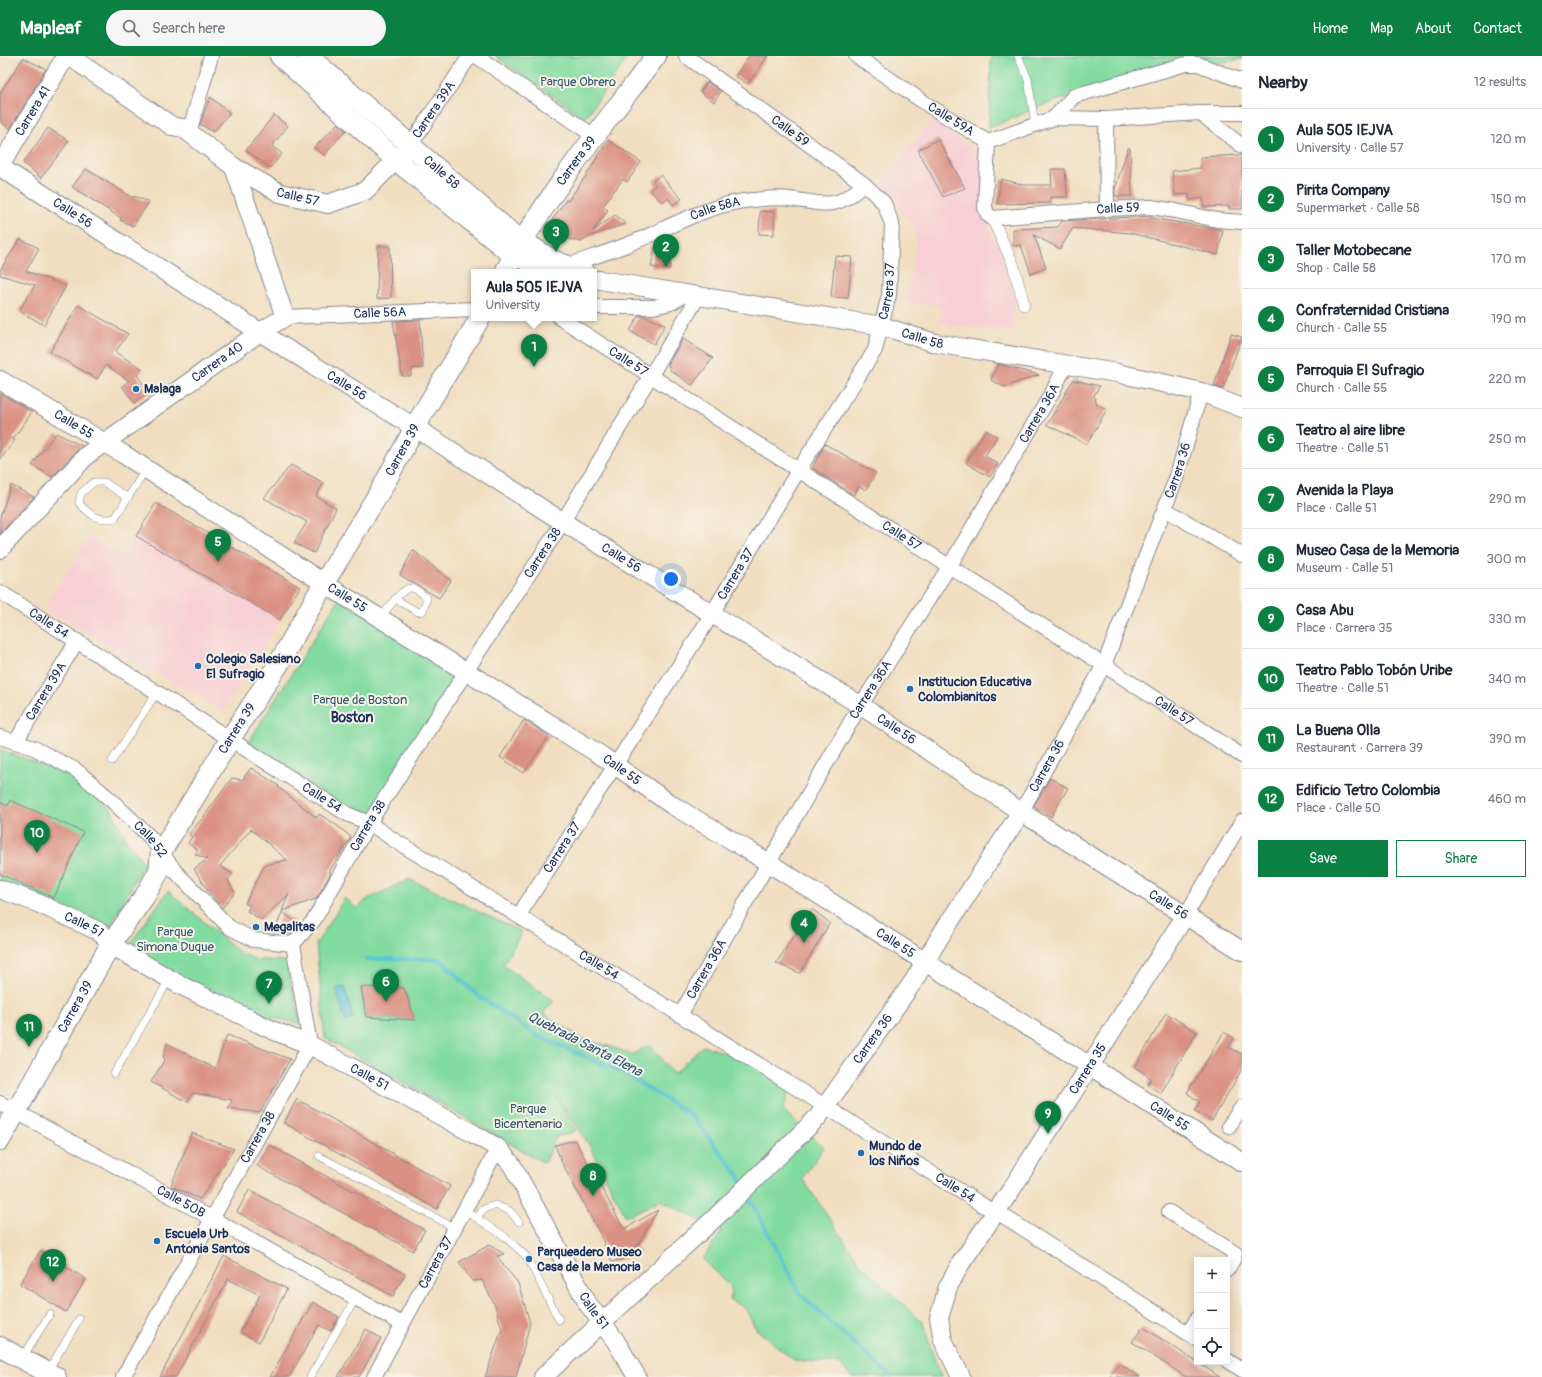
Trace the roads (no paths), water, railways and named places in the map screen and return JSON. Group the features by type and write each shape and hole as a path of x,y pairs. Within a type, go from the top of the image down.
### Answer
{"main road":[{"name":"Calle 58","path":"280,56 397,161 514,256"},
{"name":"Calle 58","path":"308,56 411,144 512,234 514,256"},
{"name":"Carrera 39","path":"514,256 594,136 656,56"},
{"name":"Carrera 39","path":"0,1140 8,1108 112,942 145,896 159,871 161,852 230,739 275,670 324,583 382,488 415,427 478,321"},
{"path":"0,1347 52,1375"}],"street":[{"name":"Calle 57","path":"68,56 172,126 186,130"},
{"name":"Carrera 41","path":"0,166 68,56"},
{"name":"Calle 57","path":"87,56 179,119 186,130 234,166 280,193 328,204 365,191 397,161 411,144"},
{"path":"186,130 211,56"},
{"name":"Carrera 39A","path":"411,144 470,56"},
{"path":"476,56 594,136"},
{"name":"Calle 59","path":"686,56 864,184 880,199 888,212"},
{"name":"Calle 59A","path":"856,56 931,107 988,142 1054,118 1106,119 1200,113 1242,113"},
{"name":"Calle 59A","path":"1054,118 1074,96 1186,64 1198,64 1242,81"},
{"path":"1200,113 1242,146"},
{"path":"1106,119 1107,209"},
{"path":"988,142 985,208 988,215 992,218 1013,264 1024,305"},
{"name":"Calle 56","path":"0,166 260,332 415,427 563,522 860,705 1021,812 1184,916 1242,951"},
{"path":"234,166 285,317"},
{"name":"Calle 58A","path":"569,265 630,244 679,221 728,204 751,200 787,199 819,204 834,203 852,196 864,184"},
{"name":"Calle 59","path":"992,218 1151,207 1176,210 1217,220 1242,222"},
{"name":"Carrera 37","path":"519,915 616,766 712,613 798,471 875,350 889,295 893,240 892,224 888,212"},
{"name":"Calle 58","path":"514,256 553,259 577,269"},
{"name":"Calle 58","path":"514,256 542,269"},
{"name":"Calle 58","path":"597,278 691,296 882,326 935,343 1065,366 1117,373 1201,392 1242,408"},
{"path":"597,307 653,307 691,296"},
{"name":"Carrera 38","path":"293,944 314,920 369,823 563,522 651,376 691,296"},
{"name":"Calle 56A","path":"285,317 471,309"},
{"name":"Carrera 40","path":"0,549 87,455 103,442 260,332 285,317"},
{"name":"Calle 57","path":"565,321 1104,665 1242,756"},
{"name":"Carrera 36A","path":"680,1015 860,705 949,567 1053,391 1065,366"},
{"name":"Calle 55","path":"0,380 146,469 380,619 616,766 672,805 768,862 1242,1162"},
{"name":"Carrera 36","path":"826,1106 913,982 1021,812 1104,665 1177,476 1201,392"},
{"path":"1165,509 1242,555"},
{"name":"Calle 54","path":"0,592 347,814 369,823 394,840 519,915 984,1206 997,1212 1193,1336"},
{"name":"Carrera 39A","path":"16,741 77,641"},
{"name":"Calle 52","path":"0,737 16,741 76,770 111,800 150,837 175,871 229,927 254,940 293,944"},
{"name":"Carrera 35","path":"961,1377 943,1340 939,1318 951,1281 961,1263 997,1212 1090,1065 1242,821"},
{"name":"Calle 51","path":"0,889 40,904 98,931 120,950 170,978 272,1030 310,1045 498,1148 512,1165 588,1304 600,1322 615,1340 637,1377"},
{"path":"293,944 310,1045"},
{"name":"Carrera 38","path":"123,1377 310,1045"},
{"path":"542,1377 630,1294 717,1216 805,1131 826,1106"},
{"path":"1230,1126 1242,1107"},
{"name":"Calle 50B","path":"8,1108 213,1219 402,1324"},
{"name":"Carrera 37","path":"374,1377 498,1148"},
{"path":"1169,1212 1235,1253 1230,1265"},
{"path":"1230,1362 1242,1370"}],"lane":[{"path":"1018,56 1028,79 1035,125"},
{"path":"128,498 104,482 94,482 81,493 79,503 88,513 104,520 115,518 128,498 146,469"},
{"path":"380,619 395,599"},
{"path":"112,761 157,692"},
{"path":"114,1074 170,978"},
{"path":"319,1156 455,1228"},
{"path":"476,1218 484,1209 495,1205 510,1211 519,1222"},
{"path":"464,1210 504,1236 527,1257 559,1320"},
{"path":"310,1377 356,1298"},
{"path":"22,1359 50,1314"},
{"path":"52,1375 79,1319"}],"water":[{"path":"345,987 353,1019 345,1021 336,989"}],"waterway":[{"name":"Quebrada Santa Elena","path":"367,959 440,959 477,995 538,1036 625,1074 691,1115 739,1176 743,1185"},
{"name":"Quebrada Santa Elena","path":"747,1193 800,1294 891,1377"}],"place":[{"name":"Taller Motobecane","path":"556,252"},
{"name":"Pirita Company","path":"666,267"},
{"name":"Aula 505 IEJVA","path":"534,367"},
{"name":"Malaga","path":"136,389"},
{"name":"Parroquia El Sufragio","path":"218,562"},
{"name":"Colegio Salesiano El Sufragio","path":"198,666"},
{"name":"Institucion Educativa Colombianitos","path":"910,689"},
{"name":"Teatro Pablo Tobón Uribe","path":"37,853"},
{"name":"Megalitas","path":"256,927"},
{"name":"Confraternidad Cristiana","path":"804,943"},
{"name":"Teatro al aire libre","path":"386,1002"},
{"name":"Avenida la Playa","path":"269,1004"},
{"name":"La Buena Olla","path":"29,1047"},
{"name":"Casa Abu","path":"1048,1134"},
{"name":"Mundo de los Niños","path":"861,1153"},
{"name":"Museo Casa de la Memoria","path":"593,1196"},
{"name":"Escuela Urb Antonia Santos","path":"157,1241"},
{"name":"Parqueadero Museo Casa de la Memoria","path":"529,1259"},
{"name":"Edificio Tetro Colombia","path":"53,1282"}],"district":[{"name":"Boston","path":"352,717"}],"park label":[{"name":"Parque Obrero","path":"578,82"},
{"name":"Parque de Boston","path":"360,700"},
{"name":"Parque Simona Duque","path":"175,940"},
{"name":"Parque Bicentenario","path":"528,1116"}]}
